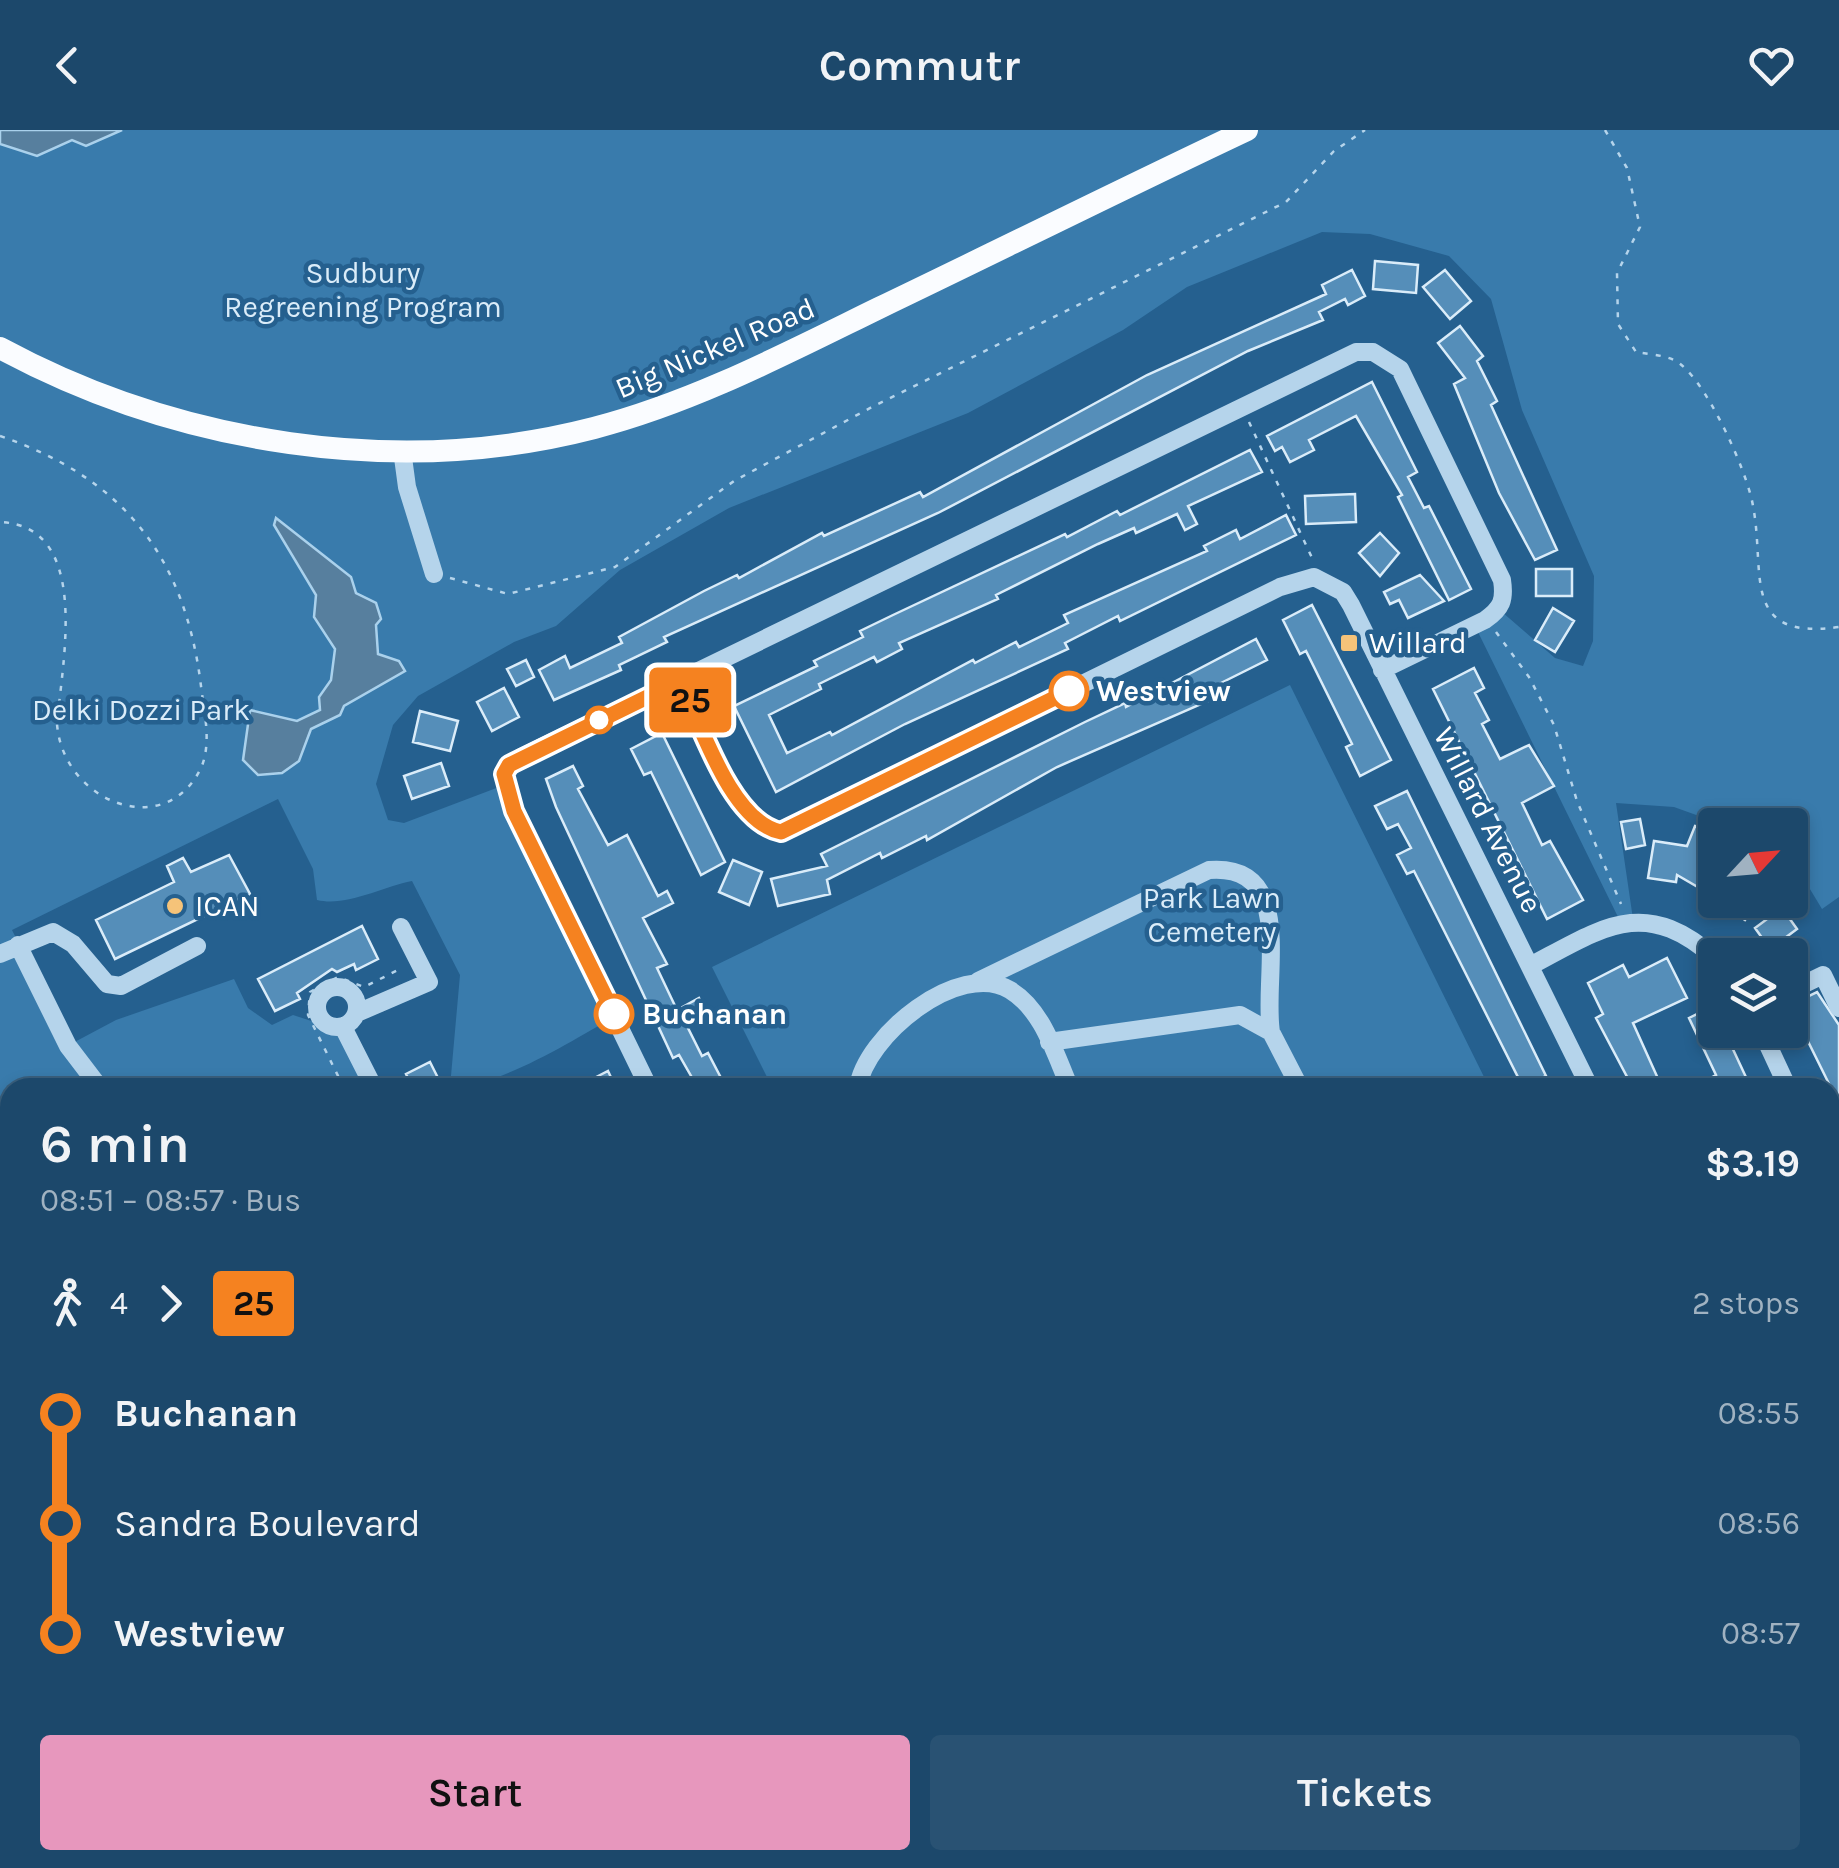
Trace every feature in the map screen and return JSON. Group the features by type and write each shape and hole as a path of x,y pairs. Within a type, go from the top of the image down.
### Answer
{"main road":[{"name":"Big Nickel Road","path":"0,348 106,394 193,423 290,444 402,450 544,439 594,428 692,396 1247,130"}],"street":[{"path":"644,1078 514,811 504,774 521,757 1356,352 1373,352 1400,369 1502,580 1505,596 1500,610 1486,620 1382,670"},
{"path":"402,450 407,487 434,574"},
{"path":"680,681 741,808 767,829 781,832 1280,587 1322,580"},
{"name":"Willard Avenue","path":"1322,580 1351,605 1585,1078"},
{"path":"860,1078 863,1063 899,1022 952,989 978,981 1209,870 1224,869 1251,880 1268,902 1267,1008 1271,1032 1295,1078"},
{"path":"1530,966 1627,920 1652,921 1678,931 1698,946"},
{"path":"370,1078 350,1020 429,982 401,927"},
{"path":"0,954 53,932 73,944 107,984 121,986 197,946"},
{"path":"18,946 68,1046 92,1078"},
{"path":"1808,982 1823,975 1839,1008"},
{"path":"978,981 1007,988 1033,1011 1065,1078"},
{"path":"1049,1042 1223,1014 1252,1018 1271,1032"},
{"path":"1769,1048 1783,1078"}],"path":[{"path":"434,574 508,594 615,567 751,472 872,407 1286,202 1334,151 1365,130"},
{"path":"1605,130 1628,168 1640,227 1617,273 1618,324 1636,352 1676,360 1704,388 1754,504 1757,570 1765,606 1782,624 1806,632 1839,627"},
{"path":"1242,407 1322,580"},
{"path":"0,436 53,456 102,486 138,522 170,574 197,652 207,748 190,785 170,798 136,806 115,804 97,796 71,771 58,742 64,578 51,545 37,532 18,523 0,522"},
{"path":"1486,620 1529,677 1554,725 1577,802 1627,920"}],"green space":[{"path":"122,130 1839,130 1839,897 1822,909 1808,886 1808,808 1698,808 1698,816 1674,807 1616,803 1633,919 1619,919 1476,628 1502,612 1555,658 1583,666 1593,641 1594,576 1522,410 1491,299 1449,256 1370,234 1322,232 1187,287 1123,330 968,413 729,508 620,570 556,626 514,642 418,696 393,725 376,784 388,820 404,823 507,784 616,1016 513,1071 494,1078 451,1078 460,975 412,881 352,899 317,900 313,869 278,799 12,930 69,1045 116,1020 234,979 248,1008 272,1025 293,1015 339,1030 369,1078 0,1078 0,144 37,156 73,140 86,146"},
{"name":"Park Lawn Cemetery","path":"1290,685 1485,1078 768,1078 712,967"}],"shaded area":[{"path":"0,130 122,130 86,146 72,140 37,156 0,144"},
{"path":"276,518 351,577 356,593 376,603 381,619 376,625 378,654 399,661 405,671 344,706 340,715 311,729 299,761 282,773 258,775 243,760 250,710 297,721 320,710 319,697 331,680 335,649 314,617 316,595 274,525"}],"building":[{"path":"1375,261 1418,265 1416,293 1373,289"},
{"path":"1352,270 1365,296 1348,305 1345,299 1319,312 1323,320 1248,351 938,513 664,637 667,642 619,665 621,670 554,700 539,670 565,656 570,668 622,643 619,637 704,591 737,575 739,578 822,533 824,536 920,492 923,497 1147,375 1326,294 1322,285"},
{"path":"1445,270 1471,301 1450,319 1423,287"},
{"path":"1460,326 1483,356 1477,361 1497,401 1491,405 1557,550 1535,560 1499,493 1454,384 1465,378 1438,343"},
{"path":"1372,382 1417,472 1408,477 1424,508 1429,506 1471,589 1449,600 1398,497 1402,495 1356,416 1309,440 1314,450 1290,462 1282,447 1275,451 1267,436"},
{"path":"1250,450 1262,472 1188,506 1197,524 1185,530 1177,514 1136,533 1134,528 1098,544 996,595 998,599 899,643 902,649 877,662 874,657 819,684 821,689 769,715 787,753 830,732 832,735 973,660 975,663 1016,642 1019,647 1068,623 1064,615 1207,551 1204,546 1236,530 1240,539 1286,515 1296,535 1120,621 1118,616 1065,643 1068,649 905,724 776,792 734,706 817,666 814,661 863,637 860,631 1065,534 1067,537 1117,511 1120,515"},
{"path":"1355,494 1356,522 1306,524 1305,496"},
{"path":"1380,533 1399,553 1380,576 1359,553"},
{"path":"1536,569 1572,569 1572,596 1536,596"},
{"path":"1420,575 1444,601 1408,618 1399,600 1390,604 1384,592"},
{"path":"1312,605 1391,760 1360,776 1346,747 1352,744 1306,651 1300,654 1283,620"},
{"path":"1553,608 1574,621 1555,652 1535,640"},
{"path":"1256,639 1267,660 1217,685 1222,695 1057,767 927,840 926,836 882,858 880,853 827,880 830,894 778,906 771,879 827,866 821,854 1085,722 1125,703 1126,707"},
{"path":"526,660 534,677 516,686 507,669"},
{"path":"1474,668 1484,688 1475,693 1489,720 1482,724 1500,759 1529,745 1554,786 1522,803 1542,845 1550,841 1583,900 1547,919 1433,689"},
{"path":"504,688 519,717 492,731 477,702"},
{"path":"420,711 458,721 450,751 413,742"},
{"path":"662,733 725,862 701,875 651,772 644,775 631,749"},
{"path":"441,763 449,786 412,799 404,776"},
{"path":"573,766 583,786 578,789 608,845 627,835 658,896 667,891 673,903 643,918 667,964 657,968 677,1010 699,998 709,1017 688,1028 702,1056 708,1053 720,1076 692,1078 679,1055 673,1058 546,779"},
{"path":"1407,791 1546,1076 1518,1078 1414,871 1407,874 1397,855 1411,848 1398,824 1387,829 1375,806"},
{"path":"1640,819 1645,845 1626,849 1621,822"},
{"path":"1695,826 1698,827 1698,887 1677,875 1676,882 1648,878 1654,841 1687,846"},
{"name":"ICAN","path":"229,855 250,894 115,959 96,920 174,882 167,866 183,858 191,872"},
{"path":"733,860 762,872 749,905 719,892"},
{"path":"1768,918 1789,918 1797,929 1785,938 1762,938 1755,928"},
{"path":"362,926 378,959 356,970 354,964 337,972 332,969 297,993 300,999 275,1011 258,979"},
{"path":"1667,958 1687,998 1633,1023 1658,1078 1628,1078 1596,1018 1603,1014 1588,983 1623,965 1629,977"},
{"path":"1817,992 1839,1025 1839,1078 1826,1078 1808,1041 1808,996"},
{"path":"1698,1014 1698,1037 1689,1018"},
{"path":"1703,1048 1732,1048 1746,1078 1710,1078 1716,1075"},
{"path":"430,1062 438,1078 408,1078 406,1074"}],"bus line":[{"name":"25","path":"614,1014 514,811 504,774 509,765 680,681 741,808 754,822 781,832 1069,691"}],"place":[{"name":"Willard","path":"1349,643"},
{"name":"Westview","path":"1069,691"},
{"name":"ICAN","path":"175,906"},
{"name":"Buchanan","path":"614,1014"}],"park label":[{"name":"Sudbury Regreening Program","path":"363,290"},
{"name":"Delki Dozzi Park","path":"141,710"}]}
